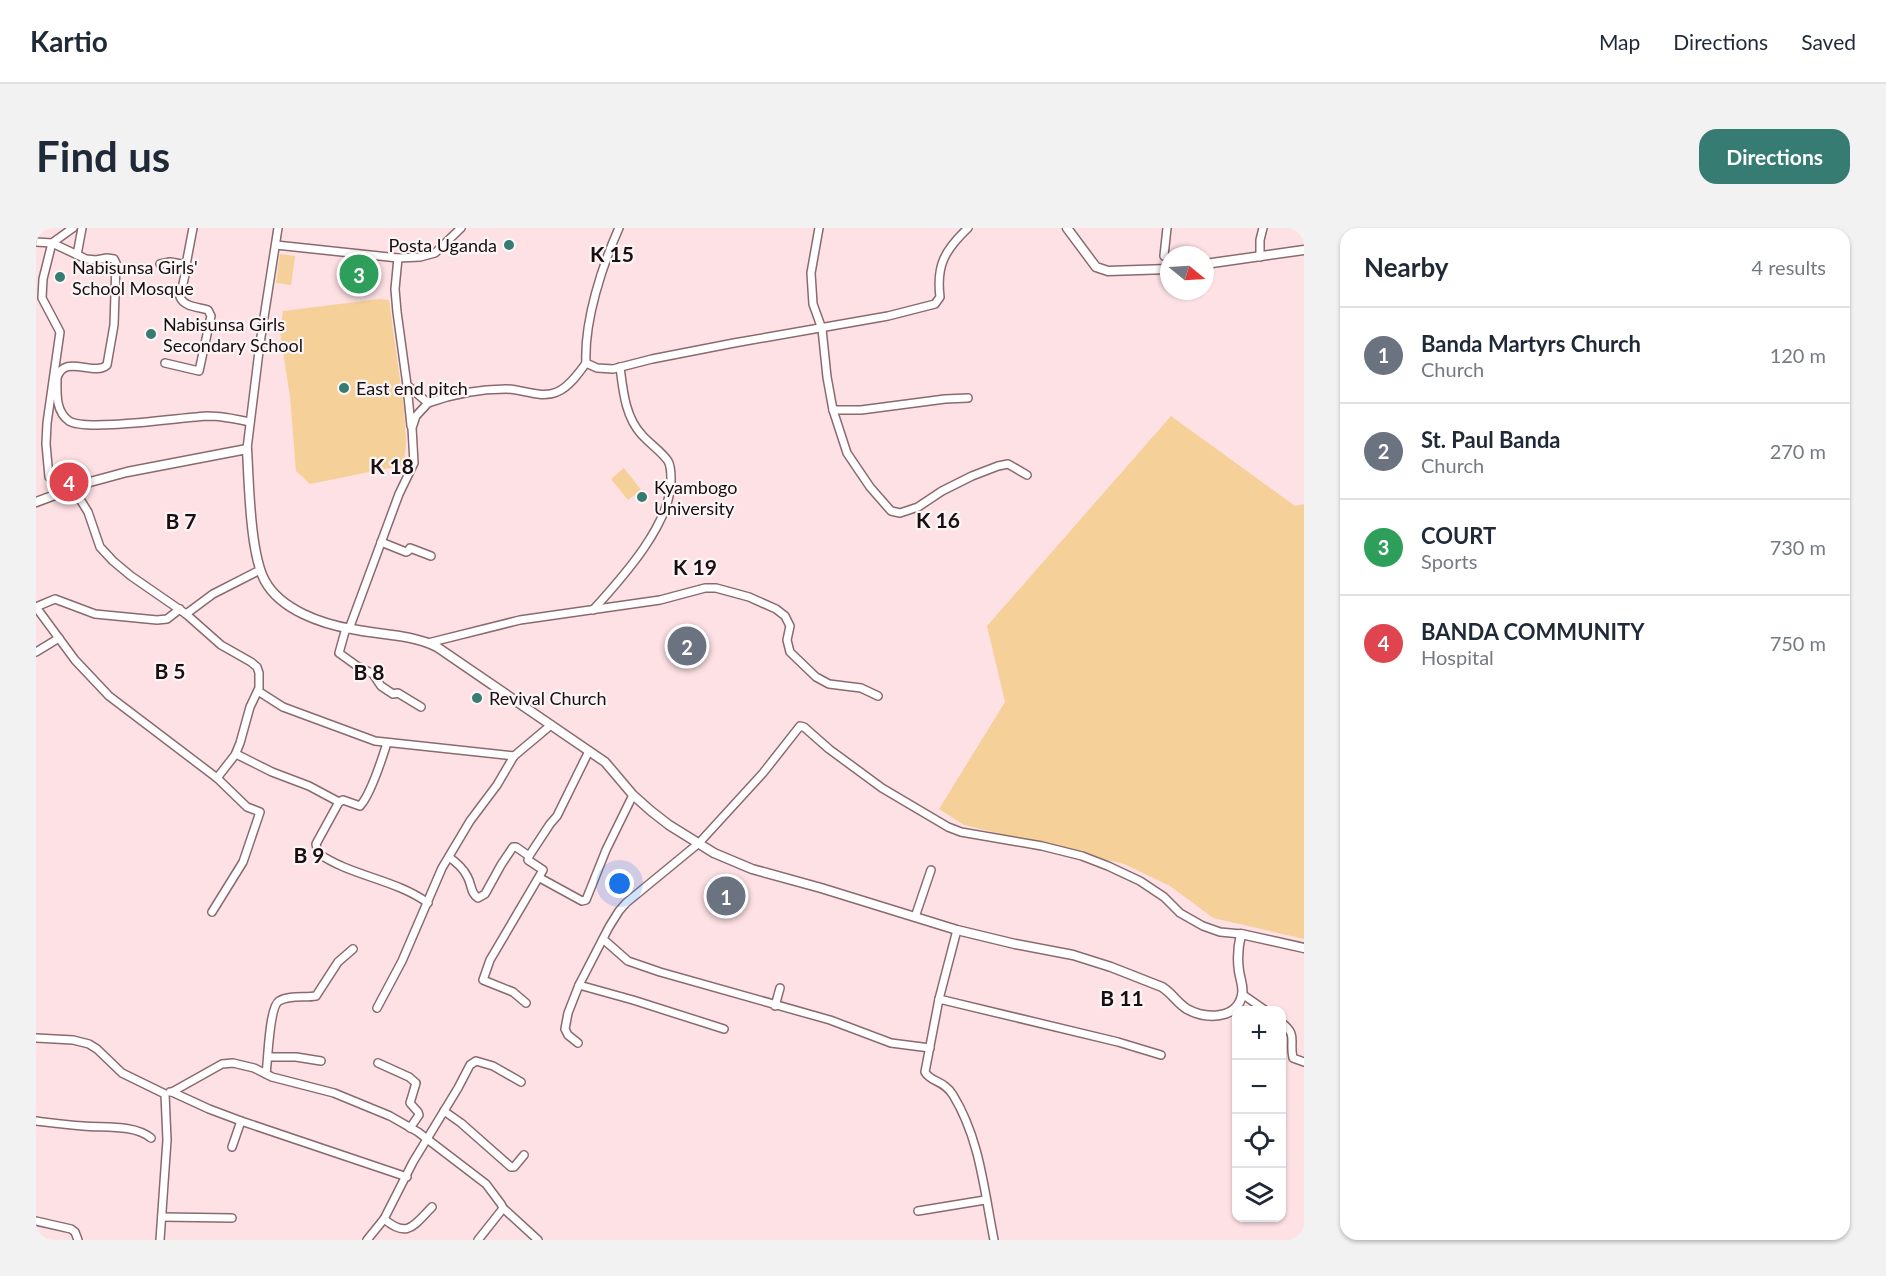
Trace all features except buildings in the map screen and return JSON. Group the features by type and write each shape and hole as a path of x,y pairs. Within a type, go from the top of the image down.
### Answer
{"street":[{"path":"49,477 46,449 47,423 60,334 42,298 43,279 52,243 73,228"},
{"path":"77,255 82,228"},
{"path":"165,363 199,371 205,347 210,312 181,300 192,228"},
{"path":"278,228 247,449 252,517 260,570 270,588 284,602 311,617 347,628 428,643 457,659 605,762 633,795 669,825 714,853 752,869 957,930 1073,955 1111,967 1162,987 1184,1007 1215,1016 1231,1011 1240,1001 1242,994 1237,958 1241,934"},
{"path":"276,245 398,258 420,257 435,253 461,228"},
{"path":"412,428 416,416 428,403 457,394 503,389 541,394 556,393 562,390 586,363 586,345 592,311 604,267 620,228"},
{"path":"819,228 811,273 813,304 822,329 833,410 847,453 870,488 894,513 908,511 972,476 998,466 1008,464 1027,475"},
{"path":"586,363 604,369 620,367 734,343 888,316 935,304 940,297 940,268 944,256 950,246 968,228"},
{"path":"1067,228 1092,263 1102,270 1160,269"},
{"path":"1165,246 1167,228"},
{"path":"1260,257 1263,228"},
{"path":"36,242 52,243 91,260 107,258 115,261 114,325 107,365 105,368 66,366 58,373 59,409 70,422 85,425 217,416 250,422"},
{"path":"1214,263 1304,250"},
{"path":"398,258 395,289 412,428 414,463 399,494 339,653 373,674 381,686 393,694 398,693 421,707"},
{"path":"160,264 179,263 185,270"},
{"path":"593,610 655,531 666,510 671,486 668,461 638,431 629,415 620,367"},
{"path":"407,385 428,403"},
{"path":"833,410 861,410 968,398"},
{"path":"36,502 127,472 247,449"},
{"path":"73,488 88,512 100,546 107,555 124,571 183,611 228,650 255,664 259,673 258,691 250,707 236,754 217,778"},
{"path":"381,542 406,552 410,548 431,556"},
{"path":"212,912 243,862 260,814 243,804 217,778 110,696 75,660 36,607 55,599 87,613 167,619 260,570"},
{"path":"428,643 520,620 660,600 705,588 716,588 729,590 766,605 785,616 790,626 787,640 790,652 816,677 829,684 861,688 878,696"},
{"path":"36,652 59,638"},
{"path":"258,691 283,707 375,741 514,756"},
{"path":"377,1008 398,970 442,868 473,816 494,790 514,756 551,725"},
{"path":"579,1043 568,1035 564,1027 579,986 614,919 626,903 699,843 802,726 882,788 948,827 961,832 1042,846 1082,856 1150,887 1180,913 1203,926 1220,932 1241,934 1304,948"},
{"path":"236,754 272,772 309,786 339,802 343,800 358,806 361,805 387,743"},
{"path":"526,1003 513,992 483,980 490,960 543,870 528,861 529,856 557,816 589,751"},
{"path":"540,878 579,900 586,900 606,850 633,795"},
{"path":"339,802 316,844 318,853 366,876 412,893 428,903"},
{"path":"449,857 467,875 472,893 480,899 513,848 516,847 529,856"},
{"path":"915,917 932,870"},
{"path":"957,930 939,999 926,1074 948,1088 967,1120 980,1162 994,1240"},
{"path":"603,939 622,957 633,963 830,1020 891,1043 930,1048"},
{"path":"266,1074 272,1016 277,1002 316,996 338,962 353,949"},
{"path":"579,986 633,1000 724,1029"},
{"path":"775,1005 780,988"},
{"path":"1242,994 1258,1006"},
{"path":"939,999 1118,1042 1161,1055"},
{"path":"1286,1027 1290,1031 1293,1058 1304,1062"},
{"path":"36,1038 73,1040 89,1044 97,1048 122,1073 169,1093 240,1121 406,1177"},
{"path":"267,1057 296,1057 321,1061"},
{"path":"367,1240 384,1219 470,1065 480,1061 521,1082"},
{"path":"169,1093 226,1063 248,1066 266,1074 334,1093 378,1111 428,1139 486,1184 503,1208 538,1240"},
{"path":"378,1063 416,1083 410,1102 419,1115 411,1128"},
{"path":"160,1240 169,1093"},
{"path":"444,1111 511,1167 524,1155"},
{"path":"36,1121 119,1128 141,1132 151,1138"},
{"path":"232,1147 240,1121"},
{"path":"918,1211 986,1200"},
{"path":"384,1219 396,1229 404,1230 411,1227 432,1207"},
{"path":"478,1240 503,1208"},
{"path":"162,1217 232,1218"},
{"path":"36,1221 71,1229 78,1240"}],"shaded area":[{"path":"280,254 295,256 291,285 276,283"},
{"path":"374,261 375,286 345,288 344,262"},
{"name":"East end pitch","path":"379,299 389,300 404,409 406,442 404,465 310,484 296,471 290,397 280,332 283,311"},
{"path":"1171,416 1295,506 1304,504 1304,939 1213,918 1170,886 1124,864 964,825 939,809 1005,702 987,626"},
{"path":"624,468 641,490 628,500 611,479"}],"place":[{"name":"Posta Uganda","path":"509,245"},
{"name":"COURT","path":"359,274"},
{"name":"Nabisunsa Girls' School Mosque","path":"60,277"},
{"name":"Nabisunsa Girls Secondary School","path":"151,334"},
{"name":"East end pitch","path":"344,388"},
{"name":"BANDA COMMUNITY","path":"69,482"},
{"name":"Kyambogo University","path":"642,497"},
{"name":"St. Paul Banda","path":"687,646"},
{"name":"Revival Church","path":"477,698"},
{"name":"Banda Martyrs Church","path":"726,896"}],"district":[{"name":"K 15","path":"612,253"},
{"name":"K 18","path":"392,465"},
{"name":"K 16","path":"938,519"},
{"name":"B 7","path":"181,520"},
{"name":"K 19","path":"695,566"},
{"name":"B 5","path":"170,670"},
{"name":"B 8","path":"369,671"},
{"name":"B 9","path":"309,854"},
{"name":"B 11","path":"1122,997"}]}
